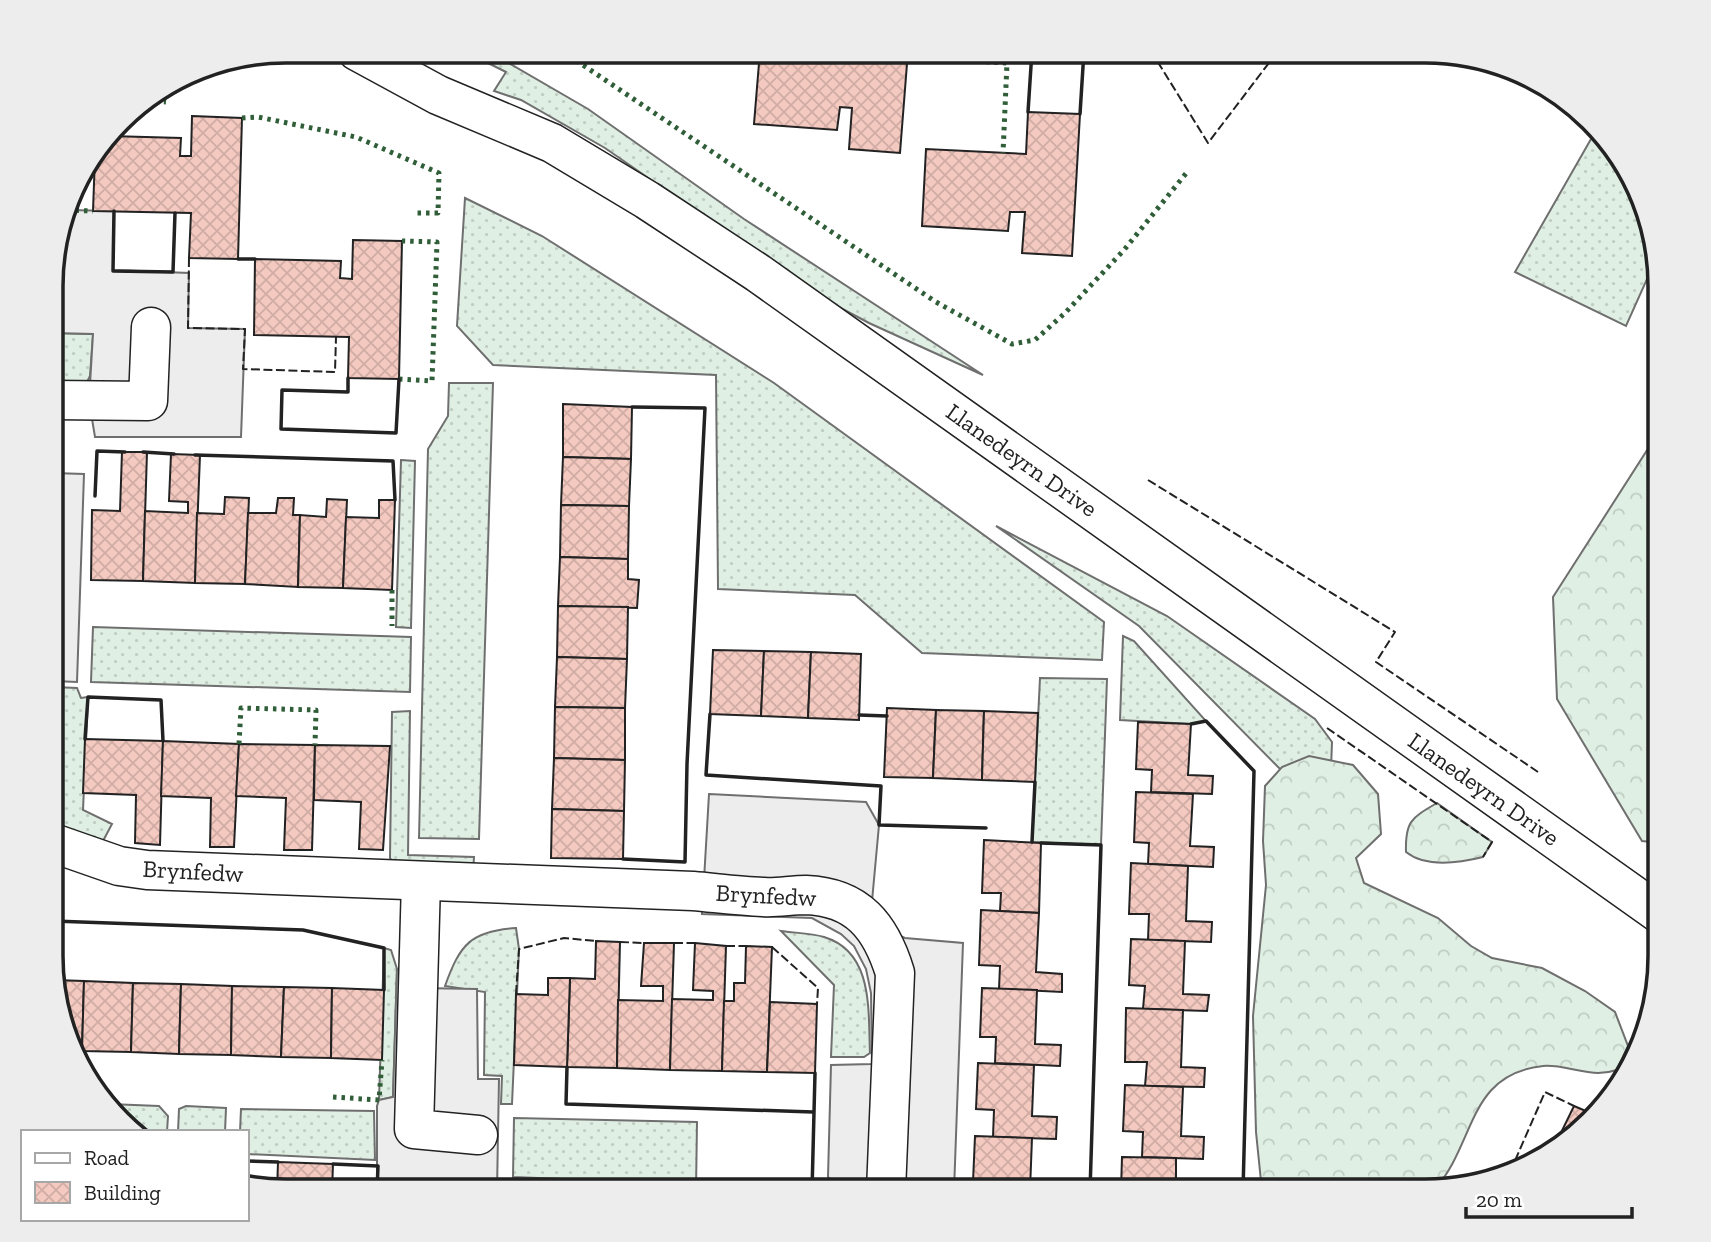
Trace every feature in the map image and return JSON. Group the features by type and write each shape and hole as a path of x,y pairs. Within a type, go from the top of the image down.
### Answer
{"street":[{"name":"Llanedeyrn Drive","path":"413,65 438,95 552,143 647,200 758,273 1648,905"},
{"path":"63,400 148,401 151,327"},
{"name":"Brynfedw","path":"63,846 119,866 147,870 693,891 764,897 806,895 837,900 865,917 886,942 895,973 886,1179"},
{"path":"421,881 414,1129 478,1135"}],"green space":[{"path":"488,63 509,63 588,109 744,219 983,375 869,323 820,297 605,148 521,100 494,91 506,72"},
{"path":"1592,138 1625,187 1644,243 1648,277 1626,326 1515,272"},
{"path":"465,198 542,236 774,383 1104,622 1102,660 922,653 855,595 718,589 716,375 493,365 457,326"},
{"path":"63,333 93,334 90,376 85,386 63,390"},
{"path":"449,383 493,383 479,839 419,838 428,449 448,416"},
{"path":"1648,449 1648,842 1642,841 1557,699 1553,597"},
{"path":"401,460 415,461 411,628 396,627"},
{"path":"996,526 1167,616 1315,719 1332,742 1330,795 1280,769 1139,626"},
{"path":"93,627 411,637 410,692 91,682"},
{"path":"1123,636 1134,641 1206,721 1191,724 1120,720"},
{"path":"1040,678 1107,679 1101,845 1032,842"},
{"path":"63,687 77,688 81,698 88,697 83,810 112,824 103,841 63,826"},
{"path":"410,711 408,855 474,857 473,872 397,868 390,858 392,712"},
{"path":"1309,756 1353,765 1378,794 1381,834 1356,858 1364,883 1438,918 1471,946 1492,958 1542,968 1585,991 1615,1012 1628,1046 1616,1070 1597,1073 1543,1066 1518,1072 1500,1082 1486,1096 1443,1178 1261,1179 1256,1132 1253,1016 1266,885 1263,841 1265,786 1282,767"},
{"path":"1437,803 1492,842 1483,857 1433,862 1406,852 1411,822"},
{"path":"516,928 519,949 512,1104 501,1104 502,1076 484,1075 485,992 445,986 456,960 469,942 488,932"},
{"path":"781,931 824,937 840,945 852,956 865,985 870,1053 864,1057 831,1057 834,985"},
{"path":"384,948 391,950 397,969 393,1097 379,1100"},
{"path":"120,1104 159,1106 168,1116 167,1130 147,1130"},
{"path":"186,1106 226,1108 225,1130 178,1130 179,1109"},
{"path":"241,1109 374,1111 375,1160 248,1154 248,1130 240,1130"},
{"path":"514,1118 697,1122 696,1179 513,1177"}],"shaded area":[{"path":"77,210 114,211 113,270 189,273 188,328 245,329 241,437 95,437 89,401 93,334 63,333 65,257"},
{"path":"63,473 84,474 77,682 63,681"},
{"path":"709,794 866,802 879,825 870,923 905,938 963,943 954,1179 828,1177 831,1065 872,1064 871,993 866,969 854,946 841,934 812,918 702,914"},
{"path":"397,969 419,988 477,989 478,1079 499,1079 497,1179 377,1179 377,1106 379,1100 393,1097"}],"building":[{"path":"759,63 907,63 900,153 849,149 852,108 840,107 837,130 754,124"},
{"path":"1028,112 1080,114 1072,256 1022,253 1025,212 1010,212 1008,231 922,226 926,149 1026,154"},
{"path":"192,116 242,118 238,259 189,258 191,213 93,211 94,173 121,136 181,138 180,156 191,156"},
{"path":"353,240 402,241 399,379 348,378 349,337 254,335 255,259 341,261 340,278 352,279"},
{"path":"563,404 632,407 631,459 563,457"},
{"path":"122,452 147,452 143,581 91,580 92,510 120,511"},
{"path":"171,454 200,455 195,583 143,581 145,511 188,513 188,502 169,501"},
{"path":"563,457 631,459 629,506 561,505"},
{"path":"225,497 249,498 245,584 195,583 197,513 224,514"},
{"path":"278,498 294,498 293,515 300,515 298,587 245,584 248,513 276,513"},
{"path":"327,499 347,500 343,588 298,587 300,515 326,517"},
{"path":"379,500 395,500 392,590 343,588 346,517 379,518"},
{"path":"561,505 629,506 628,559 560,557"},
{"path":"560,557 628,559 628,579 639,580 637,608 558,606"},
{"path":"558,606 628,607 627,659 557,657"},
{"path":"713,650 764,651 761,716 710,714"},
{"path":"764,651 811,652 808,718 761,716"},
{"path":"811,652 861,654 859,720 808,718"},
{"path":"557,657 627,659 625,708 555,707"},
{"path":"555,707 625,708 625,760 554,758"},
{"path":"887,708 936,710 933,778 884,777"},
{"path":"936,710 984,711 982,780 933,778"},
{"path":"984,711 1038,713 1035,782 982,780"},
{"path":"1138,722 1191,724 1188,775 1213,776 1212,794 1151,792 1152,770 1136,769"},
{"path":"85,739 163,741 160,845 135,843 136,795 83,793"},
{"path":"163,741 239,744 234,847 210,847 211,798 161,796"},
{"path":"239,744 315,745 312,850 284,850 286,798 236,796"},
{"path":"315,745 390,746 383,850 359,849 361,802 314,800"},
{"path":"554,758 625,760 624,811 552,809"},
{"path":"1136,792 1193,794 1190,846 1214,847 1213,867 1148,864 1149,843 1134,842"},
{"path":"552,809 624,811 623,859 551,858"},
{"path":"984,840 1041,843 1039,913 1000,911 1001,893 982,893"},
{"path":"1131,863 1188,866 1186,921 1212,922 1211,942 1148,940 1149,914 1129,914"},
{"path":"981,910 1039,913 1036,972 1062,974 1062,992 999,989 1000,966 979,965"},
{"path":"1131,939 1185,941 1183,994 1209,995 1207,1011 1143,1009 1145,986 1129,985"},
{"path":"596,941 620,942 617,1068 567,1067 570,978 595,979"},
{"path":"644,943 674,943 670,1070 617,1068 618,1000 663,1001 663,986 641,986"},
{"path":"695,943 726,946 722,1071 670,1070 672,999 713,1000 713,991 693,990"},
{"path":"746,946 772,947 767,1072 722,1071 724,1001 734,1001 734,983 745,983"},
{"path":"548,978 570,978 567,1067 514,1065 516,994 548,995"},
{"path":"64,980 84,981 82,1046 71,1014"},
{"path":"84,981 133,983 131,1052 84,1051 82,1046"},
{"path":"133,983 181,984 179,1054 131,1052"},
{"path":"181,984 232,986 231,1055 179,1054"},
{"path":"232,986 284,987 281,1057 231,1055"},
{"path":"284,987 332,988 331,1058 281,1057"},
{"path":"332,988 384,990 382,1060 331,1058"},
{"path":"982,988 1037,990 1035,1044 1061,1045 1060,1066 995,1063 996,1037 980,1037"},
{"path":"770,1002 817,1004 815,1073 767,1072"},
{"path":"1126,1008 1183,1010 1181,1067 1205,1068 1204,1087 1145,1086 1147,1062 1125,1062"},
{"path":"978,1063 1034,1065 1032,1116 1057,1117 1056,1139 993,1137 994,1110 976,1109"},
{"path":"1125,1085 1183,1087 1181,1136 1204,1137 1203,1159 1142,1157 1143,1132 1123,1131"},
{"path":"1574,1106 1585,1111 1572,1124 1561,1132"},
{"path":"975,1136 1032,1138 1030,1179 973,1179"},
{"path":"1122,1157 1176,1158 1176,1179 1121,1179"},
{"path":"278,1162 333,1164 332,1179 277,1179"}],"hedge":[{"path":"580,63 936,302 1012,344 1035,340 1065,313 1124,250 1188,171"},
{"path":"1003,153 1007,63"},
{"path":"161,102 166,102"},
{"path":"242,118 258,117 356,137 439,173 438,213 417,213"},
{"path":"76,210 93,211"},
{"path":"399,379 432,381 437,242 402,241"},
{"path":"392,590 392,626"},
{"path":"239,744 241,708 316,710 315,745"},
{"path":"333,1097 379,1100 382,1060"}],"fence":[{"path":"1158,63 1208,143 1269,63"},
{"path":"189,258 188,328 245,329 243,369 335,372 336,337"},
{"path":"1148,480 1395,632 1376,662 1538,772"},
{"path":"1327,728 1492,842 1483,857"},
{"path":"516,994 519,949 564,938 596,941"},
{"path":"620,942 644,943"},
{"path":"674,943 695,943"},
{"path":"726,946 746,946"},
{"path":"772,947 818,988 817,1004"},
{"path":"1515,1160 1545,1092 1574,1106"}],"wall":[{"path":"1028,112 1031,63"},
{"path":"1080,114 1083,63"},
{"path":"114,211 113,271 173,272 175,213"},
{"path":"238,259 255,259"},
{"path":"348,378 348,392 282,390 281,429 396,433 399,379"},
{"path":"623,859 685,862 687,764 705,408 632,407"},
{"path":"95,496 97,451 125,452"},
{"path":"143,452 174,454"},
{"path":"195,455 393,461 395,500"},
{"path":"85,739 88,697 161,700 163,741"},
{"path":"710,714 706,775 881,786 879,825 986,828"},
{"path":"859,715 887,716"},
{"path":"1191,724 1206,721 1254,771 1243,1179"},
{"path":"1032,842 1035,782"},
{"path":"1041,843 1101,845 1090,1179"},
{"path":"63,921 303,930 384,948 384,990"},
{"path":"567,1067 566,1104 813,1112"},
{"path":"812,1179 815,1073"},
{"path":"248,1161 278,1162"},
{"path":"333,1164 378,1166 377,1179"}]}
